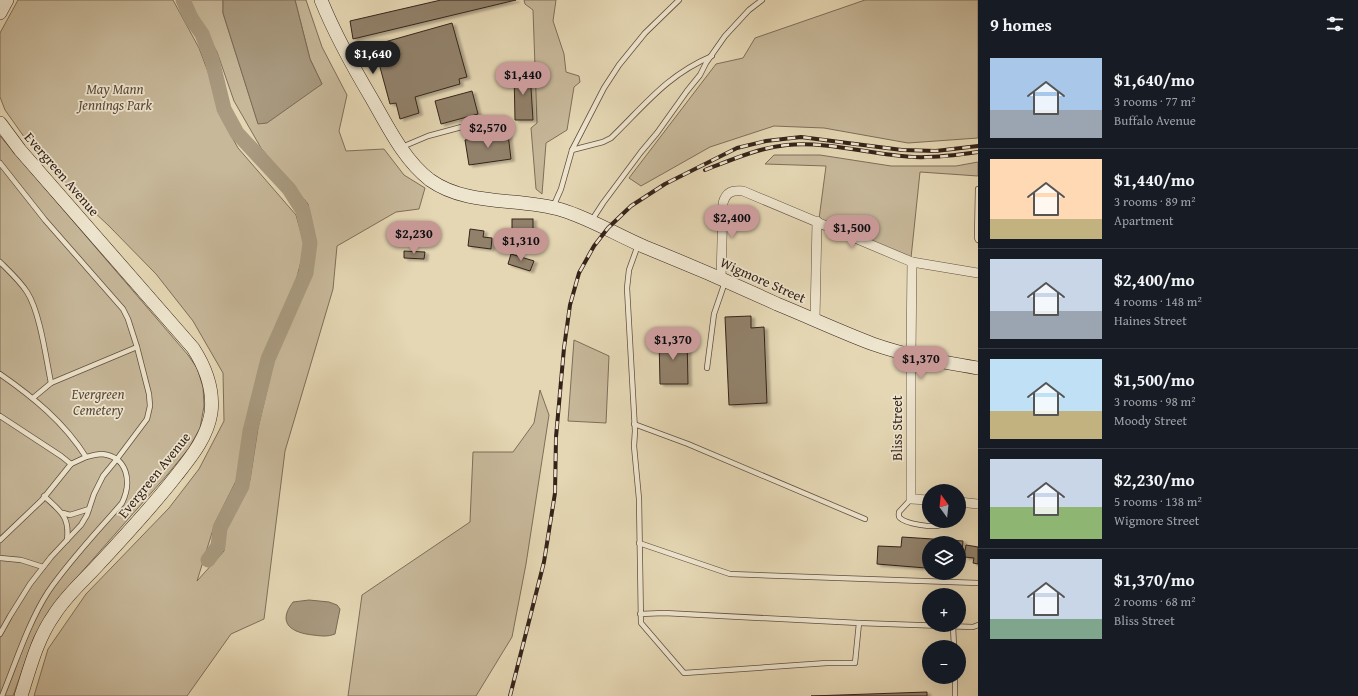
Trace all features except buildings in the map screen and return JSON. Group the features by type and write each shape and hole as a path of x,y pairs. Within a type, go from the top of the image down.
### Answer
{"street":[{"path":"0,13 7,0"},
{"name":"Wigmore Street","path":"321,0 333,29 350,62 388,128 409,159 432,181 445,188 464,195 553,207 592,220 639,244 874,344 928,360 978,368"},
{"name":"Evergreen Avenue","path":"0,123 20,150 193,348 208,377 212,401 211,414 207,430 202,441 193,454 153,506 54,614 38,644 21,696"},
{"path":"723,280 723,203 724,198 730,192 736,190 743,191 817,221 912,262 978,273"},
{"path":"815,320 817,221"},
{"name":"Bliss Street","path":"911,498 912,262"},
{"path":"911,498 922,499"},
{"path":"966,503 978,504"}],"lane":[{"path":"553,207 561,189 572,150 604,88 615,71 645,33 679,0"},
{"path":"592,220 641,152 657,133 686,91 700,75 706,63 725,36 749,10 762,0"},
{"path":"572,150 603,142 611,138 660,89 680,72 695,63 712,56"},
{"path":"402,147 428,136 469,125"},
{"path":"0,163 45,220 119,304 128,319 137,347 149,394 150,406 147,419 118,459 103,476 94,494 87,515 81,525 43,567 30,584 0,634"},
{"path":"978,189 978,240"},
{"path":"639,244 629,270 627,288 634,446 638,499 641,623 684,673 827,663 855,663 858,623"},
{"path":"0,262 27,292 40,327 51,383"},
{"path":"707,368 714,314 723,280"},
{"path":"33,398 51,383 137,347"},
{"path":"0,374 33,398 72,436 86,456"},
{"path":"0,416 71,464"},
{"path":"634,424 695,447 865,519"},
{"path":"0,540 44,496 71,464 86,456 101,454 118,459 124,467 127,476 126,494 122,503 70,563 47,594 30,627 2,696"},
{"path":"44,496 63,513 67,521 67,540"},
{"path":"911,498 899,512 900,518 910,523 922,524"},
{"path":"63,513 70,515 89,509"},
{"path":"639,544 730,574 978,582"},
{"path":"0,558 20,560 43,567"},
{"path":"640,614 664,613 922,625"},
{"path":"966,627 973,627 978,624"},
{"path":"955,684 955,696"}],"green space":[{"name":"May Mann Jennings Park","path":"18,0 173,0 199,48 215,90 223,121 238,148 296,215 305,247 292,295 262,360 250,409 238,477 215,523 197,581 224,551 224,528 250,480 258,428 274,361 310,276 316,241 308,204 261,148 234,101 217,52 190,0 223,0 223,13 258,123 322,84 310,59 295,0 306,0 322,47 347,95 339,131 346,151 384,149 404,175 425,188 419,209 396,212 337,246 333,289 285,451 264,619 231,634 187,696 34,696 48,649 86,594 169,508 199,469 224,421 223,373 193,321 156,274 109,226 58,178 27,141 5,110 0,97 0,33"},
{"path":"524,0 556,0 553,21 564,54 566,72 579,76 580,82 574,87 567,130 546,143 542,194 536,189 531,128 537,123 533,10 525,4"},
{"path":"865,0 978,0 978,138 908,143 824,128 774,126 710,147 641,186 629,178 716,64 743,58 755,38"},
{"name":"Evergreen Cemetery","path":"0,136 188,355 197,368 203,387 204,406 200,428 189,448 57,600 34,637 13,696 0,696"},
{"path":"774,155 820,155 891,166 956,166 978,162 978,176 920,172 911,258 819,219 826,166 765,164"},
{"path":"574,340 609,356 606,423 568,421"},
{"path":"540,390 549,415 526,564 512,637 476,696 348,696 362,595 470,522 473,452 513,452 534,423"}],"shaded area":[{"path":"223,0 295,0 310,59 322,84 267,123 258,124 223,13"},
{"path":"309,600 329,602 337,605 340,609 335,634 324,636 306,634 289,626 286,616 293,602"}],"waterway":[{"path":"183,0 191,18 202,34 212,60 224,109 237,133 289,189 303,211 310,243 306,273 268,359 250,431 242,486 220,528 218,546 208,560"}],"railway":[{"path":"510,696 544,562 555,493 556,437 564,348 570,305 579,273 594,246 608,228 631,206 665,184 737,148 766,141 801,137 902,150 936,151 978,146"},
{"path":"705,170 735,158 766,149 787,145 819,145 914,157 938,157 978,152"}]}
